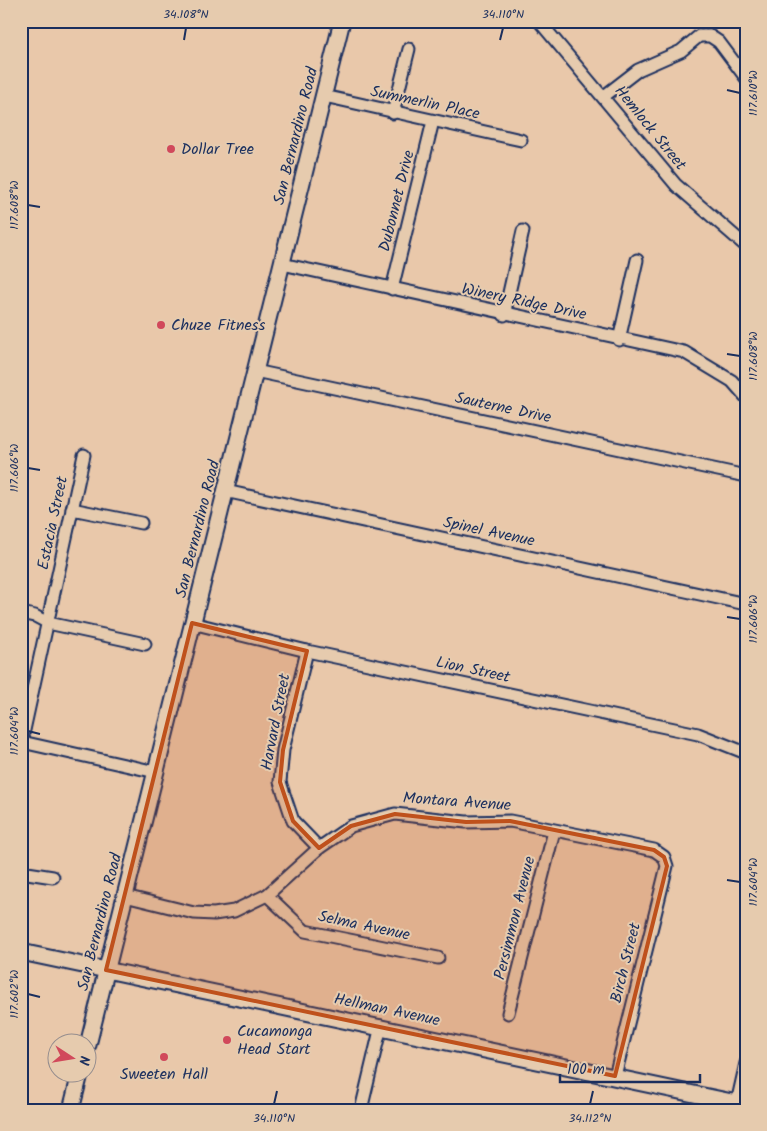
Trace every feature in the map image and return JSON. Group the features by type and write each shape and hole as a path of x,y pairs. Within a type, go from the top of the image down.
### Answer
{"street":[{"name":"San Bernardino Road","path":"91,1034 342,21"},
{"name":"Hemlock Street","path":"539,21 676,185 746,246"},
{"path":"603,97 638,70 681,51 699,36 710,36 719,42 746,78"},
{"path":"393,113 410,49"},
{"name":"Summerlin Place","path":"324,96 393,113 521,140"},
{"name":"Dubonnet Drive","path":"392,289 433,121"},
{"path":"504,315 523,231"},
{"path":"619,340 637,260"},
{"name":"Winery Ridge Drive","path":"282,264 504,315 684,352 732,380 746,397"},
{"name":"Sauterne Drive","path":"255,371 745,477"},
{"name":"Estacia Street","path":"22,743 84,455"},
{"name":"Spinel Avenue","path":"225,491 746,604"},
{"path":"72,509 141,523"},
{"path":"21,613 35,616 48,623 145,644"},
{"name":"Lion Street","path":"192,624 307,651 698,734 746,753"},
{"name":"Harvard Street","path":"307,651 283,750 280,782 293,821 320,848"},
{"path":"22,743 156,772"},
{"name":"Montara Avenue","path":"125,896 194,913 214,914 234,911 266,895 320,848 351,826 395,814 466,822 510,821 654,850 664,857"},
{"name":"Persimmon Avenue","path":"508,1013 554,831"},
{"name":"Birch Street","path":"615,1076 667,866 664,857"},
{"path":"21,872 53,877"},
{"name":"Selma Avenue","path":"266,895 304,931 438,958"},
{"name":"Hellman Avenue","path":"21,952 615,1076 709,1103 742,1104"},
{"path":"360,1110 381,1026"},
{"path":"742,1104 746,1063"},
{"path":"71,1110 78,1084"}],"highlighted area":[{"path":"192,623 307,651 283,750 280,782 293,821 319,848 351,826 395,814 466,822 510,821 654,850 664,857 667,866 615,1076 106,970"}],"place":[{"name":"Dollar Tree","path":"171,149"},
{"name":"Chuze Fitness","path":"161,325"},
{"name":"Cucamonga Head Start","path":"227,1040"},
{"name":"Sweeten Hall","path":"164,1057"}]}
